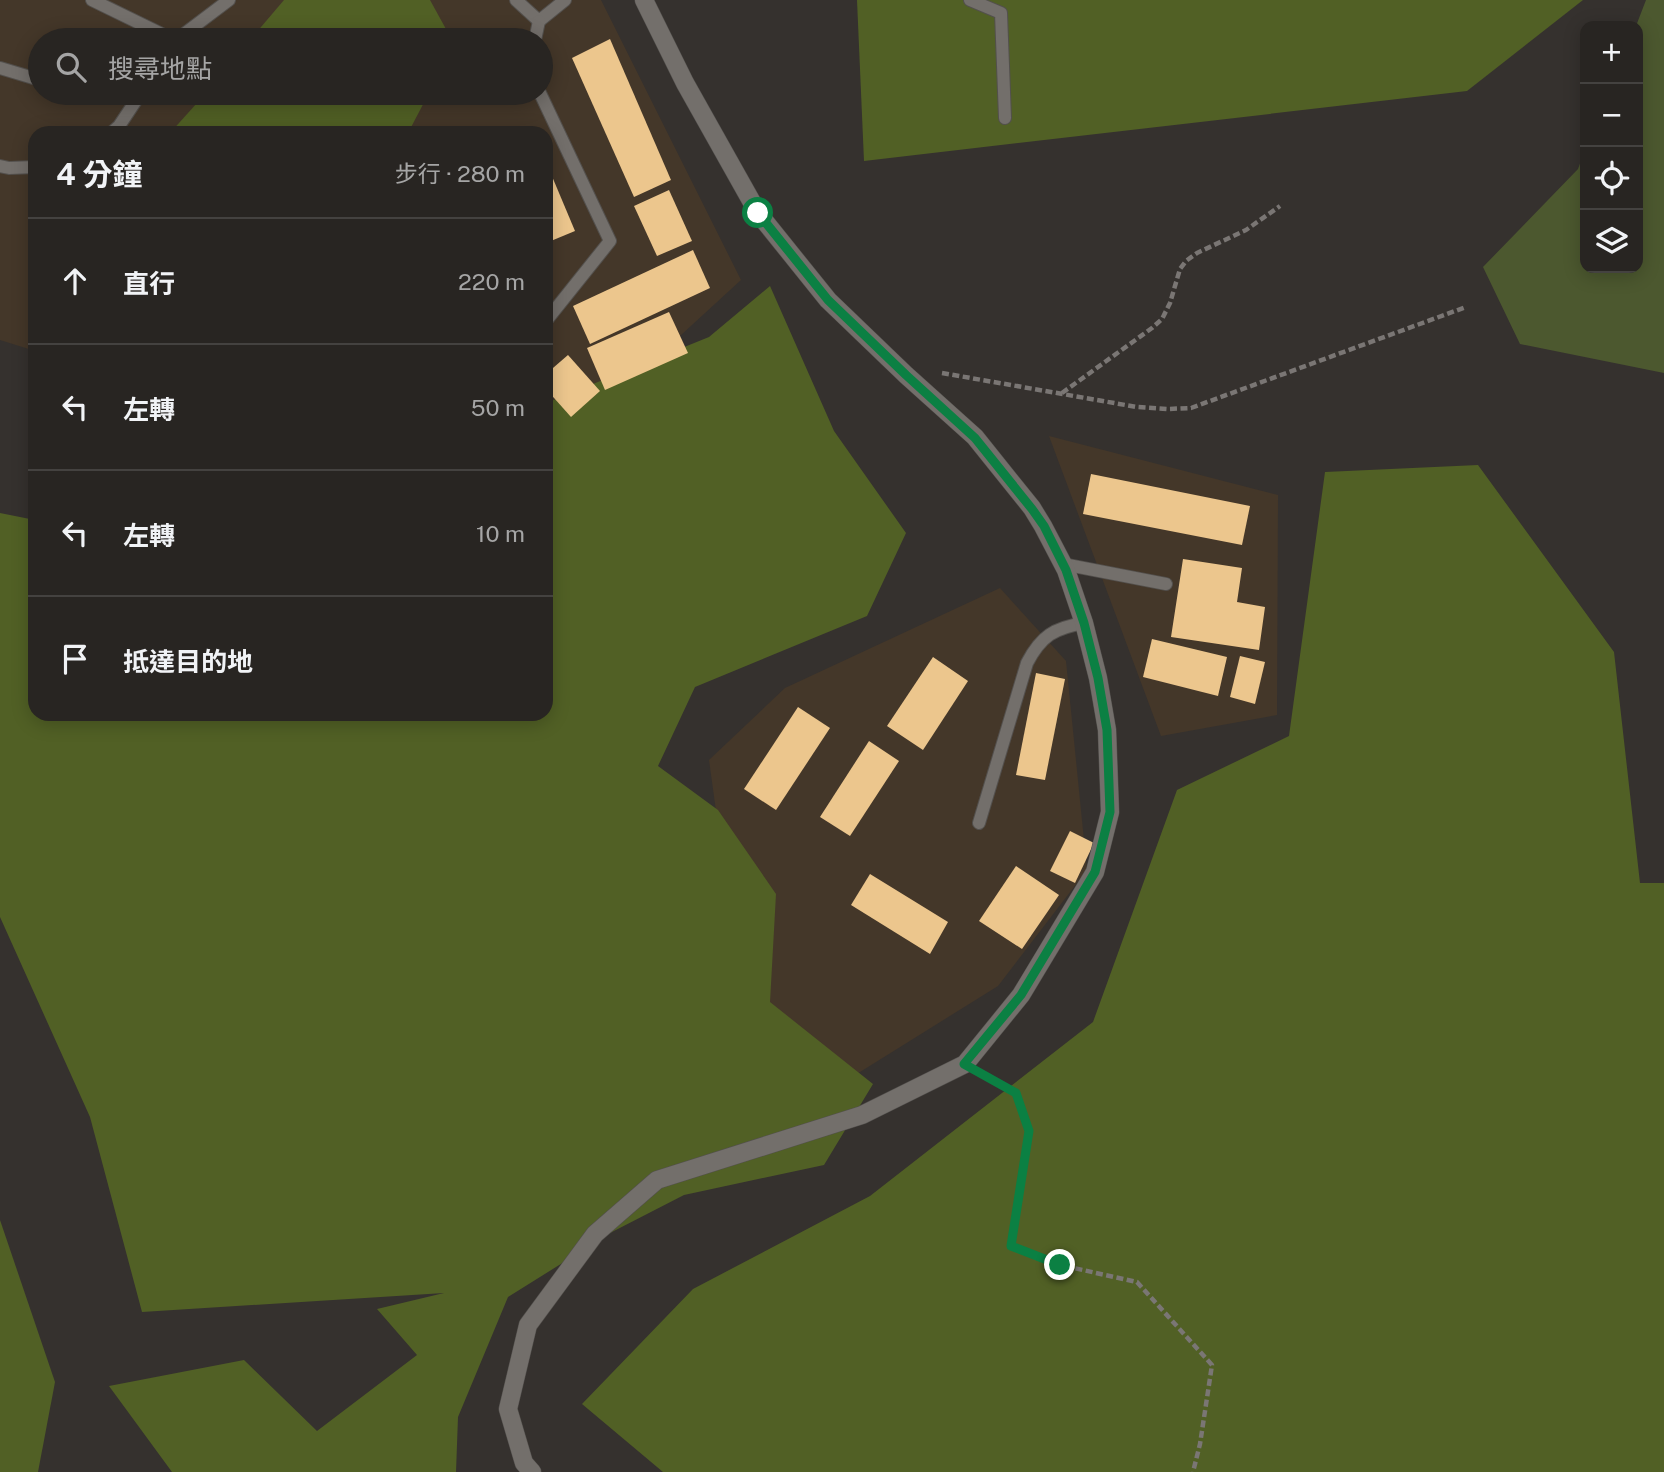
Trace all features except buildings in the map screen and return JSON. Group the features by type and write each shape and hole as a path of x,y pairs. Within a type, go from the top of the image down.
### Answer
{"street":[{"path":"532,1472 524,1463 508,1409 528,1325 595,1234 657,1180 862,1115 964,1064 1021,995 1095,872 1110,812 1107,730 1098,678 1084,623 1063,565 1044,526 975,438 828,300 758,213 685,83 644,0"}],"lane":[{"path":"92,0 150,28"},
{"path":"191,28 229,0"},
{"path":"516,0 539,21"},
{"path":"538,28 539,21 565,0"},
{"path":"970,0 1001,13 1005,118"},
{"path":"0,68 28,76"},
{"path":"119,126 133,105"},
{"path":"546,105 610,241 553,312"},
{"path":"0,166 9,169 28,168"},
{"path":"1063,565 1166,584"},
{"path":"979,823 1031,655 1047,636 1065,626 1084,623"}],"path":[{"path":"1062,394 1161,319 1170,303 1180,269 1186,261 1246,230 1280,206"},
{"path":"938,373 1137,407 1168,410 1191,408 1466,307"},
{"path":"964,1064 1016,1093 1029,1131 1011,1246 1060,1265 1137,1282 1212,1365 1193,1472"}],"shaded area":[{"path":"0,0 601,0 741,280 553,453 553,126 28,126 28,349 0,340"},
{"path":"1049,436 1278,495 1277,715 1161,736"},
{"path":"1000,588 1066,661 1087,870 998,986 836,1087 745,1022 709,760 785,688"}],"green space":[{"path":"284,0 430,0 445,28 260,28"},
{"path":"857,0 1583,0 1467,91 864,161"},
{"path":"1646,0 1664,0 1664,373 1520,344 1483,267 1578,169 1580,164 1580,273 1643,273 1643,21 1638,21"},
{"path":"195,105 423,105 412,126 176,126"},
{"path":"770,286 834,431 906,533 867,616 695,687 658,766 718,810 776,894 770,1002 873,1084 824,1165 684,1195 612,1232 508,1297 458,1417 456,1472 172,1472 109,1386 244,1360 317,1431 417,1355 377,1309 444,1293 142,1312 90,1117 0,917 0,513 28,519 28,721 553,721 553,400 709,337"},
{"path":"1478,465 1614,652 1640,883 1664,883 1664,1472 663,1472 582,1404 693,1289 870,1196 1093,1022 1177,790 1289,736 1325,472"},
{"path":"0,1220 55,1382 38,1472 0,1472"}],"route":[{"path":"758,213 828,300 975,438 1032,509 1044,526 1066,570 1084,623 1098,678 1107,730 1110,812 1095,872 1021,995 964,1064 1016,1093 1029,1131 1011,1246 1060,1265"}]}
